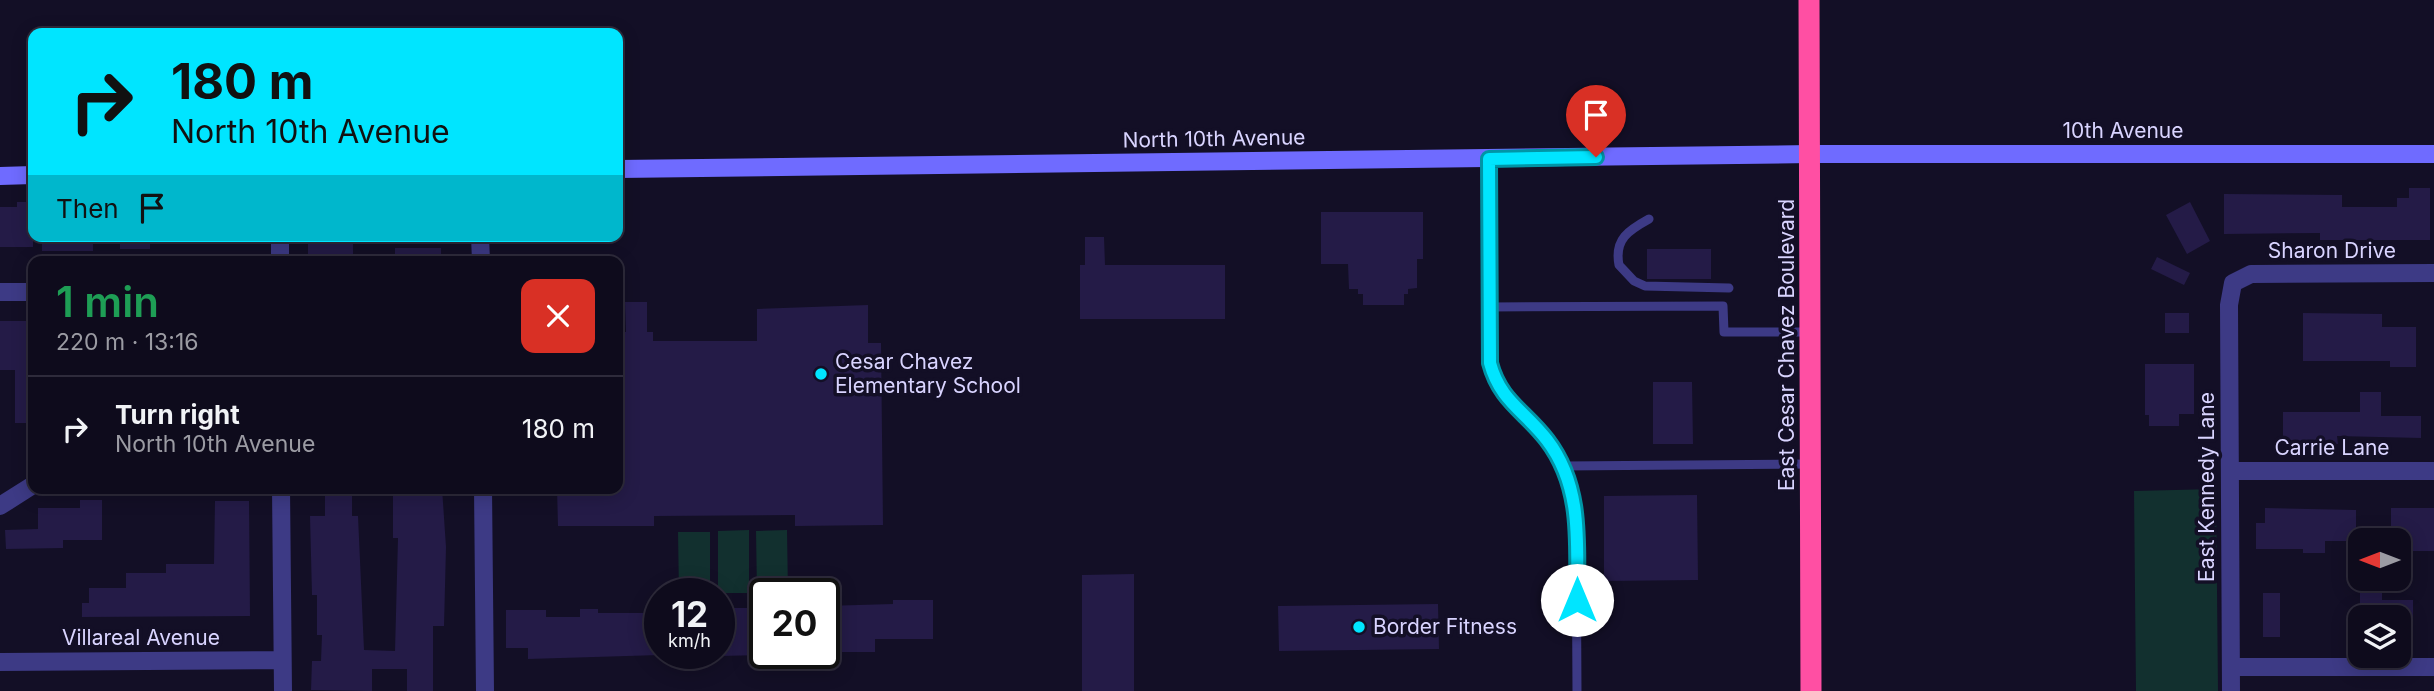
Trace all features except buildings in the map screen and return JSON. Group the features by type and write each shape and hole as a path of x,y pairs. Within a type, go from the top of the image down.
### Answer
{"highway":[{"name":"East Cesar Chavez Boulevard","path":"1809,0 1811,691"}],"main road":[{"name":"10th Avenue","path":"1811,154 2434,154"},
{"name":"North 10th Avenue","path":"623,169 1811,154"},
{"path":"0,176 28,176"}],"street":[{"name":"Sharon Drive","path":"2233,282 2251,274 2434,273"},
{"name":"East Kennedy Lane","path":"2231,691 2229,305 2233,282"},
{"path":"0,292 28,292"},
{"name":"Carrie Lane","path":"2231,471 2434,471"},
{"path":"0,506 28,488"},
{"path":"281,494 283,691"},
{"path":"483,494 485,691"},
{"name":"Villareal Avenue","path":"0,662 282,660"},
{"path":"2231,667 2434,667"}],"lane":[{"path":"1489,159 1490,363 1496,385 1547,439 1564,466 1576,507 1577,691"},
{"path":"1649,219 1631,229 1618,246 1619,265 1633,281 1645,286 1729,288"},
{"path":"1489,307 1723,306 1724,331 1810,332"},
{"path":"1564,466 1811,464"}],"green space":[{"path":"2216,489 2218,691 2136,691 2134,491"},
{"path":"749,530 749,593 735,593 735,578 718,578 718,531"},
{"path":"787,530 788,578 757,578 756,531"},
{"path":"678,532 710,532 710,578 679,578"}],"place":[{"name":"Cesar Chavez Elementary School","path":"821,374"},
{"name":"Border Fitness","path":"1359,627"}],"route":[{"path":"1577,600 1576,507 1571,485 1564,466 1547,439 1496,385 1490,363 1489,159 1596,157"}]}
